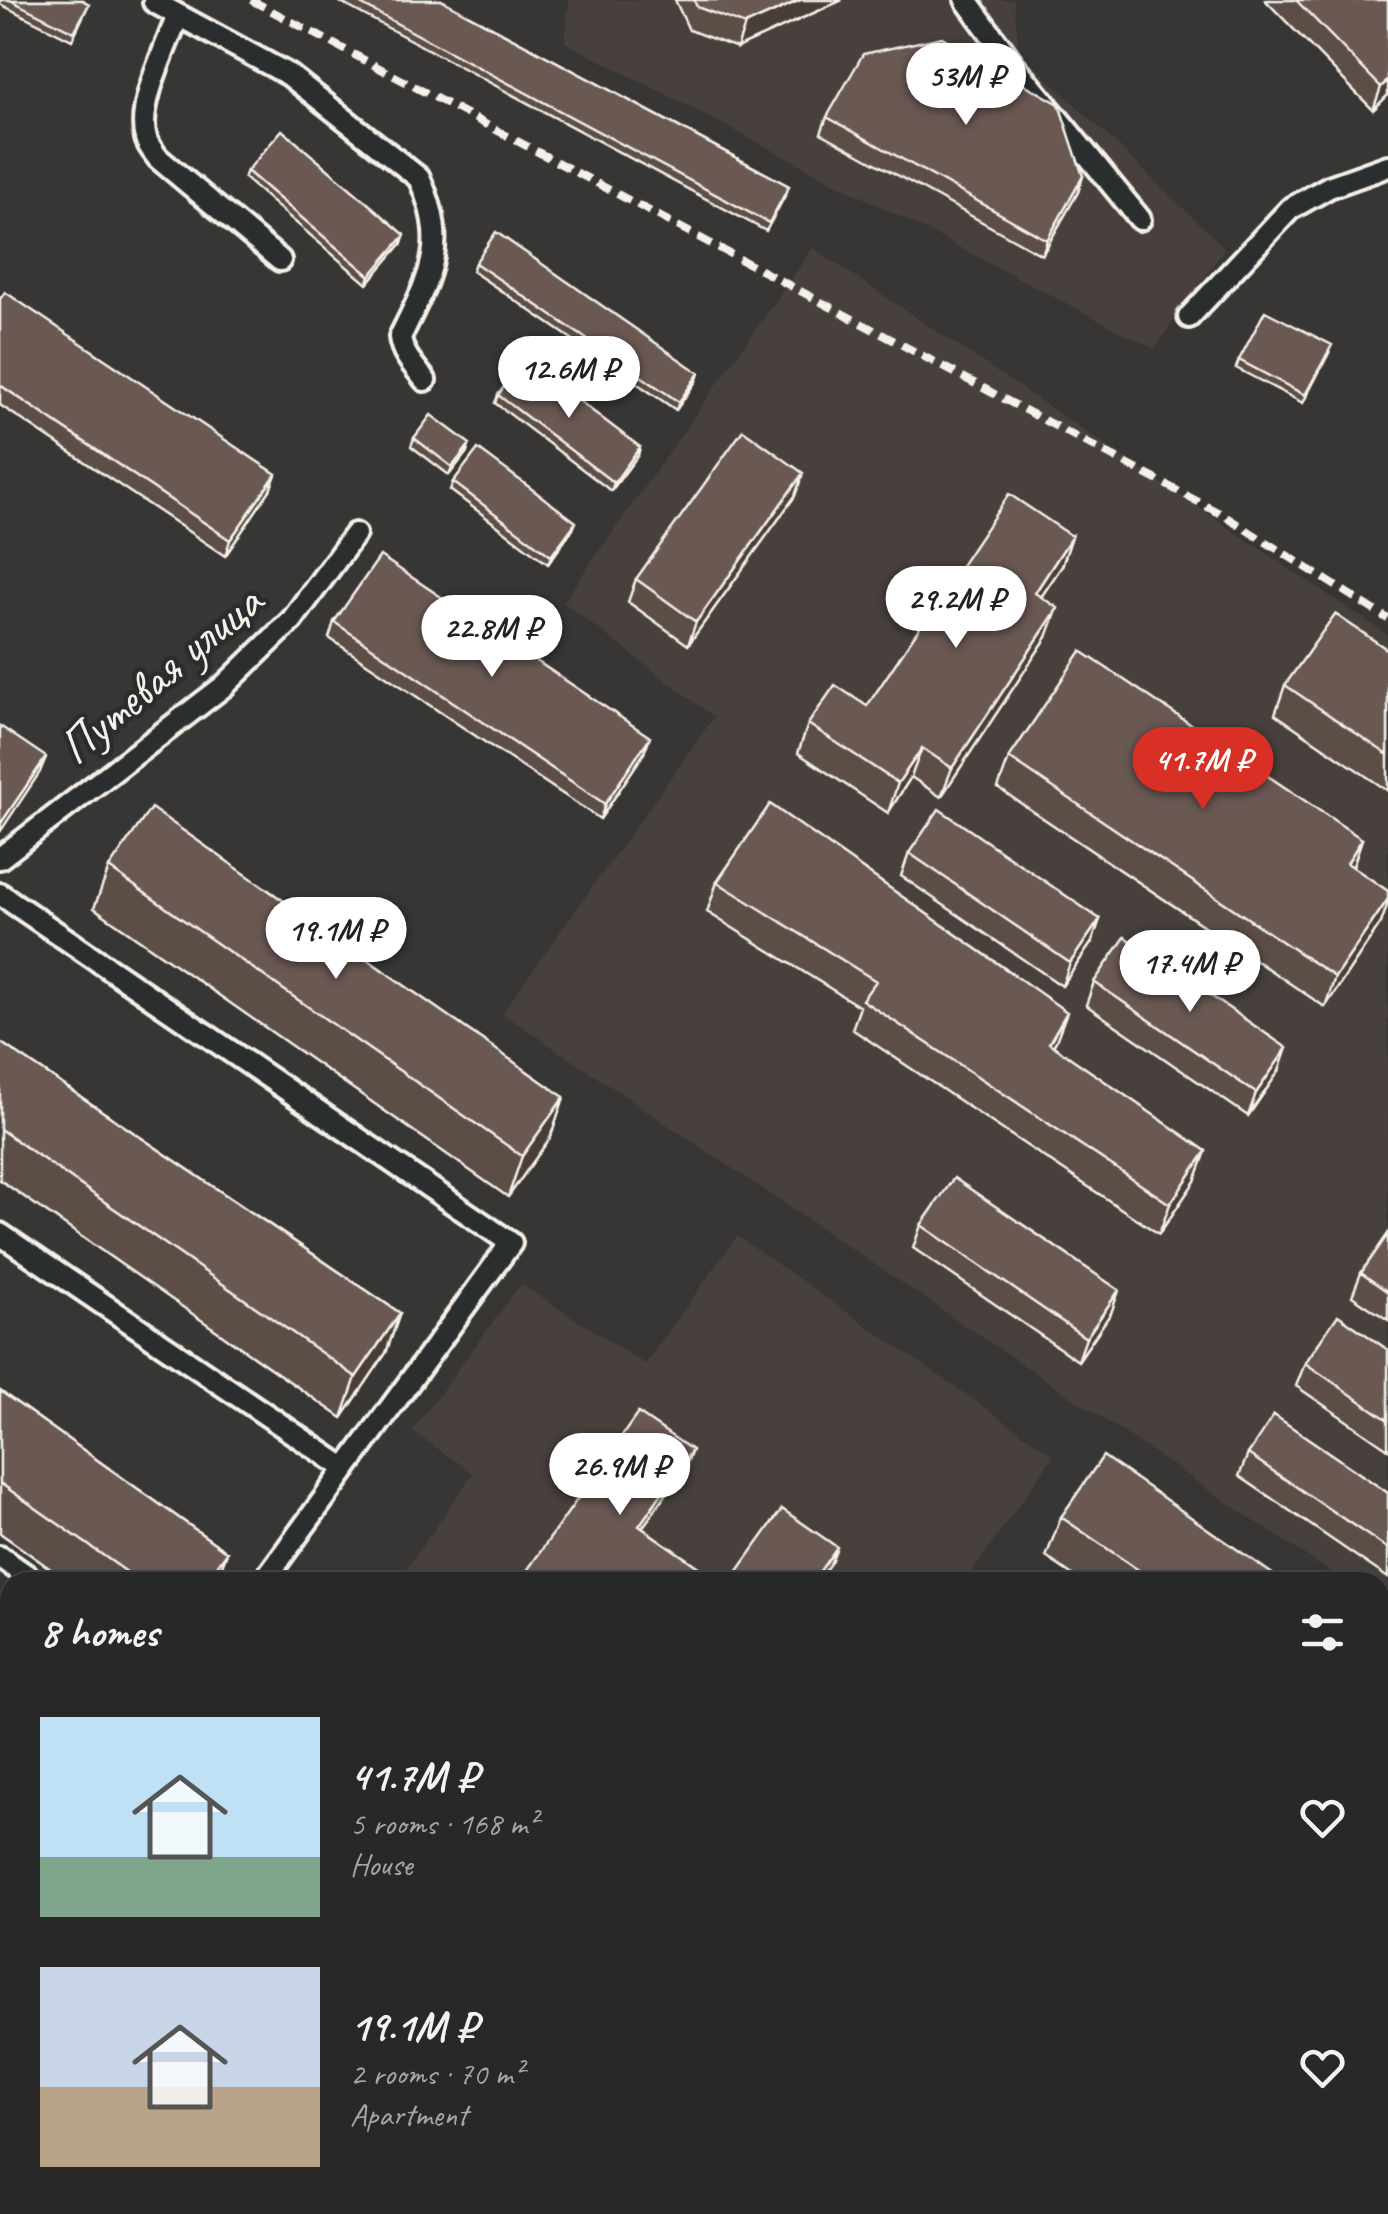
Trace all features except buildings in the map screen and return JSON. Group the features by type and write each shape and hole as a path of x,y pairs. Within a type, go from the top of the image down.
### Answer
{"lane":[{"path":"966,0 1140,219"},
{"path":"153,1 289,75 420,178 434,221 430,277 400,337 406,356 424,380"},
{"path":"178,15 144,107 146,142 158,158 280,260"},
{"path":"1189,317 1290,209 1329,186 1388,166"},
{"name":"Путевая улица","path":"0,858 224,686 292,620 355,534"},
{"path":"0,894 511,1243 270,1572"},
{"path":"0,1234 346,1469"},
{"path":"0,1557 22,1572"}],"shaded area":[{"path":"569,0 1014,0 1019,51 1225,248 1154,349 565,42"},
{"path":"813,248 1388,635 1388,1572 1330,1572 502,1013 714,717 563,602"},
{"path":"737,1236 1054,1455 972,1572 404,1572 473,1473 412,1431 521,1284 645,1364"}],"railway":[{"path":"251,0 1223,515 1388,619"}]}
